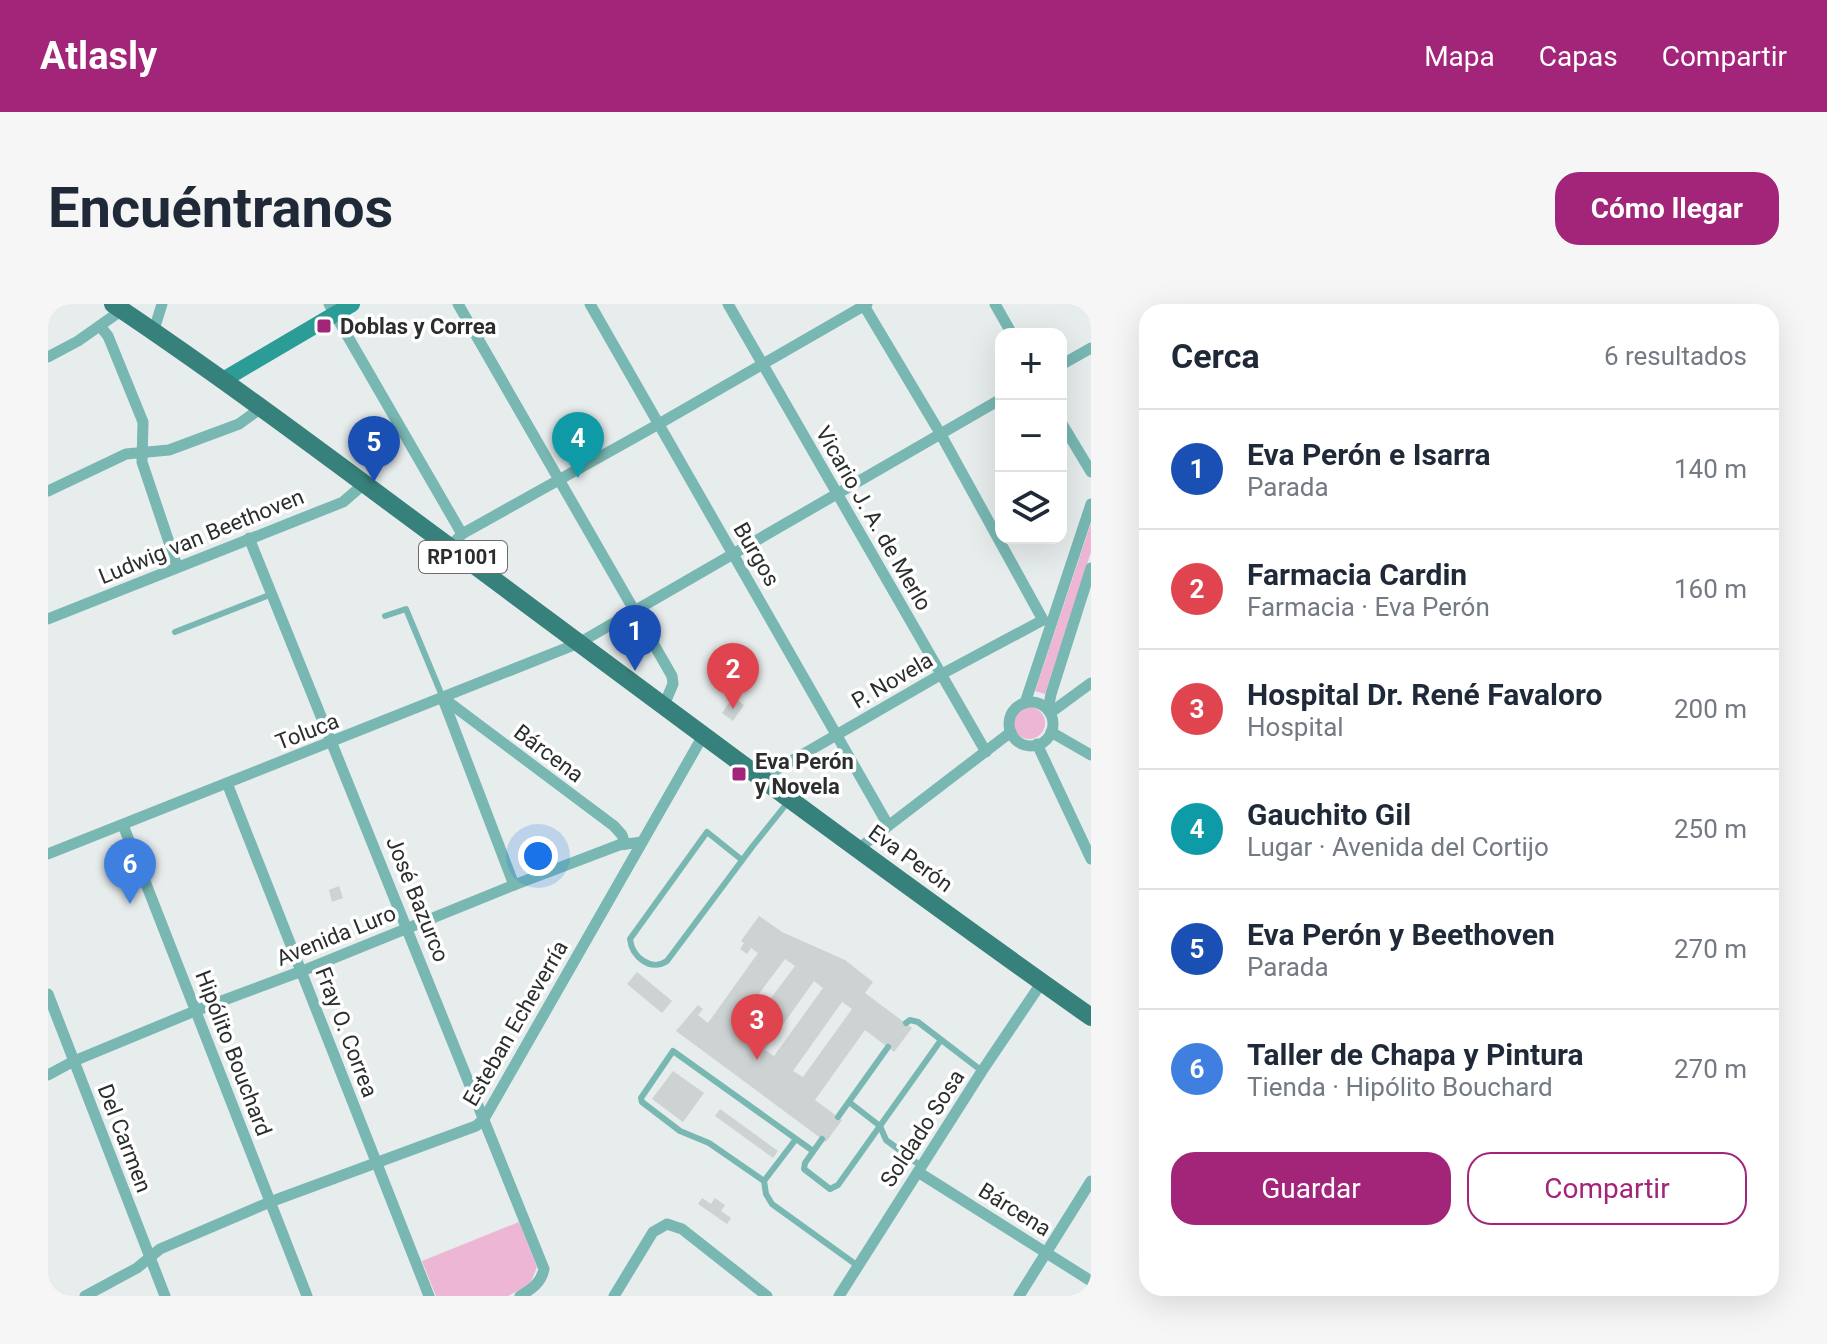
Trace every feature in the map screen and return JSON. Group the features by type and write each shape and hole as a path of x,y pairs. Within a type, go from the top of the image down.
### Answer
{"main road":[{"name":"RP1001","path":"93,304 118,307 154,330 365,483 456,541 579,643 704,734"},
{"name":"Eva Perón","path":"704,734 1091,1017"}],"street":[{"path":"154,330 162,304"},
{"path":"223,380 332,309 352,304"},
{"path":"458,304 672,676 673,684 664,705"},
{"name":"Burgos","path":"590,304 888,825"},
{"name":"Vicario J. A. de Merlo","path":"728,304 986,752"},
{"path":"995,304 1009,328"},
{"path":"332,309 456,541 865,305 1047,620"},
{"path":"48,357 100,326 118,307"},
{"path":"100,326 108,336 143,422 142,462 177,566"},
{"path":"1067,362 1091,348"},
{"name":"Toluca","path":"48,854 579,643 999,400"},
{"path":"48,491 126,454 169,450 239,424 261,408"},
{"path":"1067,432 1091,472"},
{"name":"Ludwig van Beethoven","path":"48,619 343,502 365,483"},
{"path":"1091,504 1047,620 1025,703 1011,715 1011,732 1021,743 1037,744 1051,732 1051,694 1091,568"},
{"name":"José Bazurco","path":"249,538 544,1269 537,1285 520,1296"},
{"name":"P. Novela","path":"762,778 940,675 1047,620"},
{"path":"1049,712 1091,683"},
{"path":"443,698 514,885"},
{"name":"Bárcena","path":"443,698 614,826 625,844"},
{"path":"1025,703 1038,703 1049,712"},
{"path":"858,849 1011,732"},
{"path":"1051,732 1091,755"},
{"name":"Esteban Echeverría","path":"85,1296 137,1268 160,1249 270,1202 476,1126 484,1119 704,734"},
{"path":"1037,744 1091,859"},
{"name":"Fray O. Correa","path":"227,783 429,1296"},
{"name":"Hipólito Bouchard","path":"123,825 307,1296"},
{"name":"Avenida Luro","path":"48,1075 74,1061 195,1011 514,885 625,844 642,842"},
{"name":"Soldado Sosa","path":"839,1296 1042,982"},
{"name":"Del Carmen","path":"48,994 165,1296"},
{"name":"Bárcena","path":"919,1169 1091,1281"},
{"path":"1019,1296 1091,1181"},
{"path":"614,1296 653,1232 667,1224 682,1229 767,1296"}],"lane":[{"path":"175,632 272,594"},
{"path":"385,616 406,609 443,698"},
{"path":"742,860 707,832 630,939 635,953 653,966 663,964 790,799"},
{"path":"906,1023 918,1022 982,1071"},
{"path":"822,1139 805,1163 806,1172 827,1187 835,1188 941,1040"},
{"path":"838,1117 888,1047"},
{"path":"764,1181 709,1143 680,1131 642,1102 642,1093 673,1051 813,1151"},
{"path":"849,1102 880,1126 886,1140 919,1169"},
{"path":"796,1139 764,1181 766,1194 772,1204 858,1266"}],"shaded area":[{"path":"1091,523 1091,552 1045,694 1035,691"},
{"path":"1029,707 1041,711 1045,723 1041,735 1029,739 1017,735 1013,723 1017,711"},
{"path":"519,1222 537,1267 530,1284 508,1296 436,1296 422,1261"}],"building":[{"path":"733,697 744,705 733,721 722,713"},
{"path":"339,886 343,898 332,902 329,890"},
{"path":"759,916 782,932 845,960 873,982 865,993 912,1028 894,1052 865,1030 815,1100 842,1120 826,1142 676,1031 698,1005 703,1009 698,1015 708,1023 758,953 751,948 747,954 740,949 744,943 741,941","holes":["785,959 795,966 744,1034 734,1027","814,981 823,988 774,1056 765,1050","842,1002 852,1009 803,1077 793,1071"]},
{"path":"637,972 672,1001 662,1013 627,984"},
{"path":"673,1071 704,1093 683,1122 652,1099"},
{"path":"720,1109 778,1151 773,1158 715,1116"},
{"path":"702,1198 711,1204 715,1198 725,1205 721,1211 731,1218 727,1224 698,1204"}],"place":[{"name":"Doblas y Correa","path":"324,326"},
{"name":"Gauchito Gil","path":"578,478"},
{"name":"Eva Perón y Beethoven","path":"374,482"},
{"name":"Eva Perón e Isarra","path":"635,671"},
{"name":"Farmacia Cardin","path":"733,709"},
{"name":"Eva Perón y Novela","path":"739,774"},
{"name":"Taller de Chapa y Pintura","path":"130,904"},
{"name":"Hospital Dr. René Favaloro","path":"757,1060"}]}
